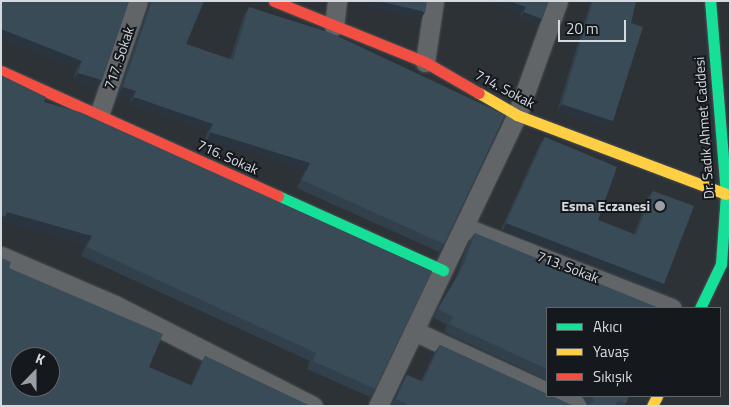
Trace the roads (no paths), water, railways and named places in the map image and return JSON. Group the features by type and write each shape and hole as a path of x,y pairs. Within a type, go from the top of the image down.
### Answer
{"street":[{"name":"717. Sokak","path":"100,115 138,1"},
{"name":"714. Sokak","path":"274,1 425,62 517,115 726,194"},
{"path":"334,26 337,1"},
{"path":"425,62 434,1"},
{"path":"378,406 517,115 558,1"},
{"name":"Dr. Sadık Ahmet Caddesi","path":"700,307 721,264 726,194 710,1"},
{"name":"716. Sokak","path":"1,71 443,270"},
{"name":"713. Sokak","path":"464,226 669,307"},
{"path":"1,256 115,305 313,406"},
{"path":"414,331 546,392"},
{"path":"558,397 578,406"}],"place":[{"name":"Esma Eczanesi","path":"660,206"}]}
